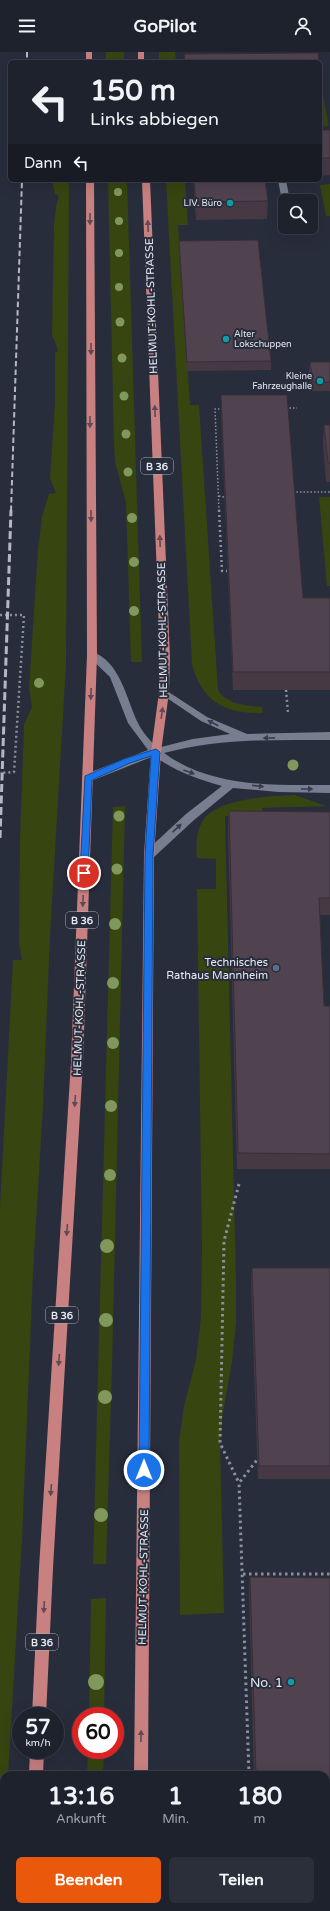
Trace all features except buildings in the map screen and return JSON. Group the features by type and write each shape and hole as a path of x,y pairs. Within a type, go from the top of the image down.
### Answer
{"main road":[{"name":"HELMUT-KOHL-STRASSE","path":"39,1707 47,1552 77,1062 88,778 92,655 90,182"},
{"name":"HELMUT-KOHL-STRASSE","path":"141,1771 149,855 156,752 164,692 146,182"},
{"path":"36,1771 37,1759"}],"street":[{"path":"282,182 285,194"},
{"path":"92,655 105,665 114,677 129,717 139,734 156,752 181,769 204,778 231,784 284,789 330,789"},
{"path":"164,692 204,719 249,738"},
{"path":"88,778 127,761 156,752 208,740 330,736"},
{"path":"149,855 190,817 231,784"}],"path":[{"path":"282,408 297,408"},
{"path":"227,571 222,571 215,409 230,409"},
{"path":"292,492 330,492"},
{"path":"219,496 224,496"},
{"path":"0,615 24,615 14,772 0,773"},
{"path":"286,690 287,700"},
{"path":"239,1184 224,1241 220,1443 239,1483 249,1771"},
{"path":"239,1483 257,1460"},
{"path":"243,1574 330,1574"}],"green space":[{"path":"106,52 124,52 124,60 106,60"},
{"path":"159,52 175,52 176,60 159,60"},
{"path":"322,95 323,95 329,126 322,127"},
{"path":"52,182 69,182 66,664 50,936 43,1106 33,1272 22,1539 8,1771 0,1771 0,1208 13,960 22,960 19,943 20,839 24,725 32,707 29,688 38,550 42,517 49,494 56,493 50,478 55,402 55,353 58,351 52,336 54,225 59,195 55,194"},
{"path":"108,182 127,182 142,662 131,662 126,502 115,462"},
{"path":"166,182 185,182 188,225 178,225 190,405 199,405 218,690 222,695 231,701 244,705 262,707 263,713 237,711 226,708 217,703 202,688 196,677 192,664"},
{"path":"330,184 330,216 326,216 320,185"},
{"path":"319,497 330,497 330,586 327,586"},
{"path":"295,795 326,806 262,808 263,816 225,816 236,1322 232,1362 223,1412 220,1443 224,1613 180,1615 179,1442 184,1406 196,1360 201,1317 202,1249 197,889 216,889 216,859 197,858 197,838 199,828 204,819 212,812 233,802 260,797"},
{"path":"125,806 106,1564 93,1564 113,807"},
{"path":"106,1598 104,1707 89,1707 91,1599"},
{"path":"88,1759 104,1759 103,1771 87,1771"}],"railway":[{"path":"27,52 27,60"},
{"path":"11,511 22,182"},
{"path":"0,838 11,510"}],"place":[{"name":"LIV. Büro","path":"230,203"},
{"name":"Alter Lokschuppen","path":"226,339"},
{"name":"Kleine Fahrzeughalle","path":"320,381"},
{"name":"Technisches Rathaus Mannheim","path":"276,968"},
{"name":"No. 1","path":"291,1682"}],"route":[{"path":"84,873 88,778 140,756 156,752 149,855 144,1470"}]}
